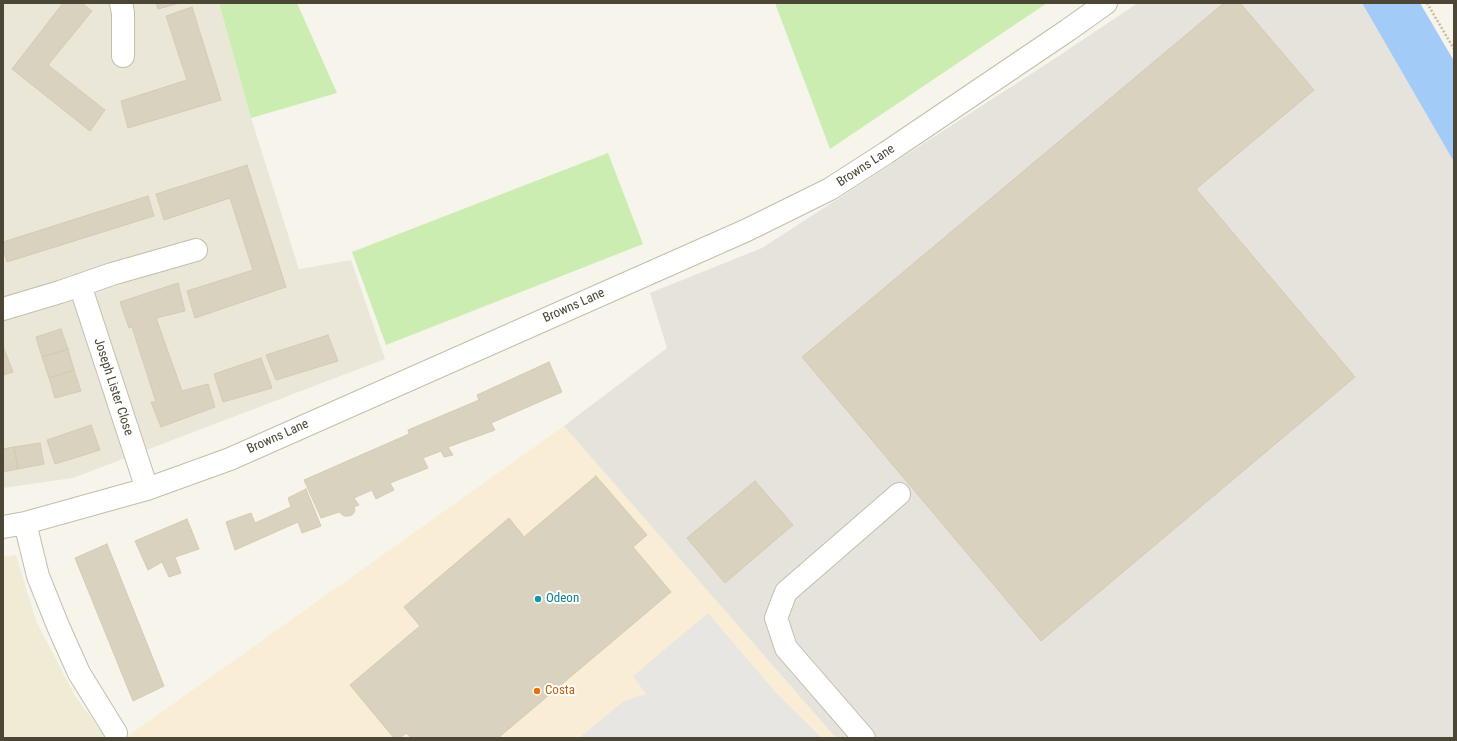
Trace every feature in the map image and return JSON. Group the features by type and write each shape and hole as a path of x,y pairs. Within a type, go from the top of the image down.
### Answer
{"street":[{"path":"121,3 123,13 123,56"},
{"name":"Browns Lane","path":"3,528 147,489 230,459 740,233 823,192 886,153 1106,3"},
{"path":"3,309 112,274 196,250"},
{"name":"Joseph Lister Close","path":"70,288 147,489"},
{"path":"864,738 786,648 776,618 786,592 899,494"},
{"path":"25,523 38,576 58,626 79,673 116,732"}],"path":[{"path":"1427,3 1454,49"}],"shaded area":[{"path":"3,3 219,3 251,118 299,269 351,260 385,359 73,478 3,488"},
{"path":"1138,3 1362,3 1454,162 1454,738 836,738 564,426 667,348 650,293 762,248"},
{"path":"564,426 836,738 125,738"},
{"path":"16,555 36,621 75,696 106,738 3,738 3,557"},
{"path":"708,613 777,694 822,738 579,738 624,701 646,694 633,676"}],"green space":[{"path":"219,3 297,3 337,93 251,118"},
{"path":"775,3 1047,3 830,149"},
{"path":"608,153 643,244 386,345 352,252"}],"water":[{"path":"1362,3 1420,3 1454,61 1454,162"}],"building":[{"path":"63,3 82,3 92,11 48,65 105,110 90,131 12,69"},
{"path":"156,3 180,3 158,9"},
{"path":"1224,3 1240,3 1314,90 1196,189 1355,377 1041,641 802,357"},
{"path":"192,7 221,100 128,128 121,101 187,80 166,16"},
{"path":"247,165 286,287 195,318 187,291 253,270 230,198 164,220 156,194"},
{"path":"148,196 154,216 7,262 3,242"},
{"path":"178,283 185,311 156,318 182,391 208,384 215,407 161,427 151,402 156,402 132,327 129,328 120,302"},
{"path":"61,329 68,349 42,357 36,337"},
{"path":"328,335 338,361 276,380 266,355"},
{"path":"3,346 13,372 3,375"},
{"path":"68,349 74,370 49,378 42,357"},
{"path":"261,358 272,388 223,402 214,374"},
{"path":"549,362 562,392 491,423 495,430 448,447 453,455 444,457 441,451 423,458 428,468 390,483 394,490 376,499 372,490 354,498 359,505 354,507 355,511 352,515 344,516 339,512 321,518 304,480 409,434 408,430 479,400 477,395"},
{"path":"74,370 81,391 55,398 49,378"},
{"path":"91,425 100,450 55,464 47,440"},
{"path":"40,443 44,464 18,469 14,447"},
{"path":"14,447 18,469 3,472 3,449"},
{"name":"Odeon","path":"596,476 647,535 633,547 671,592 498,738 411,738 406,733 400,738 394,738 350,685 420,626 404,607 509,518 524,537"},
{"path":"755,481 793,525 725,583 687,538"},
{"path":"306,489 321,526 302,533 298,522 235,550 226,522 251,513 255,523 291,507 288,498"},
{"path":"187,519 199,549 175,557 181,573 169,577 162,562 148,570 135,541"},
{"path":"107,544 164,686 133,701 75,558"}],"place":[{"name":"Odeon","path":"538,599"},
{"name":"Costa","path":"537,691"}]}
